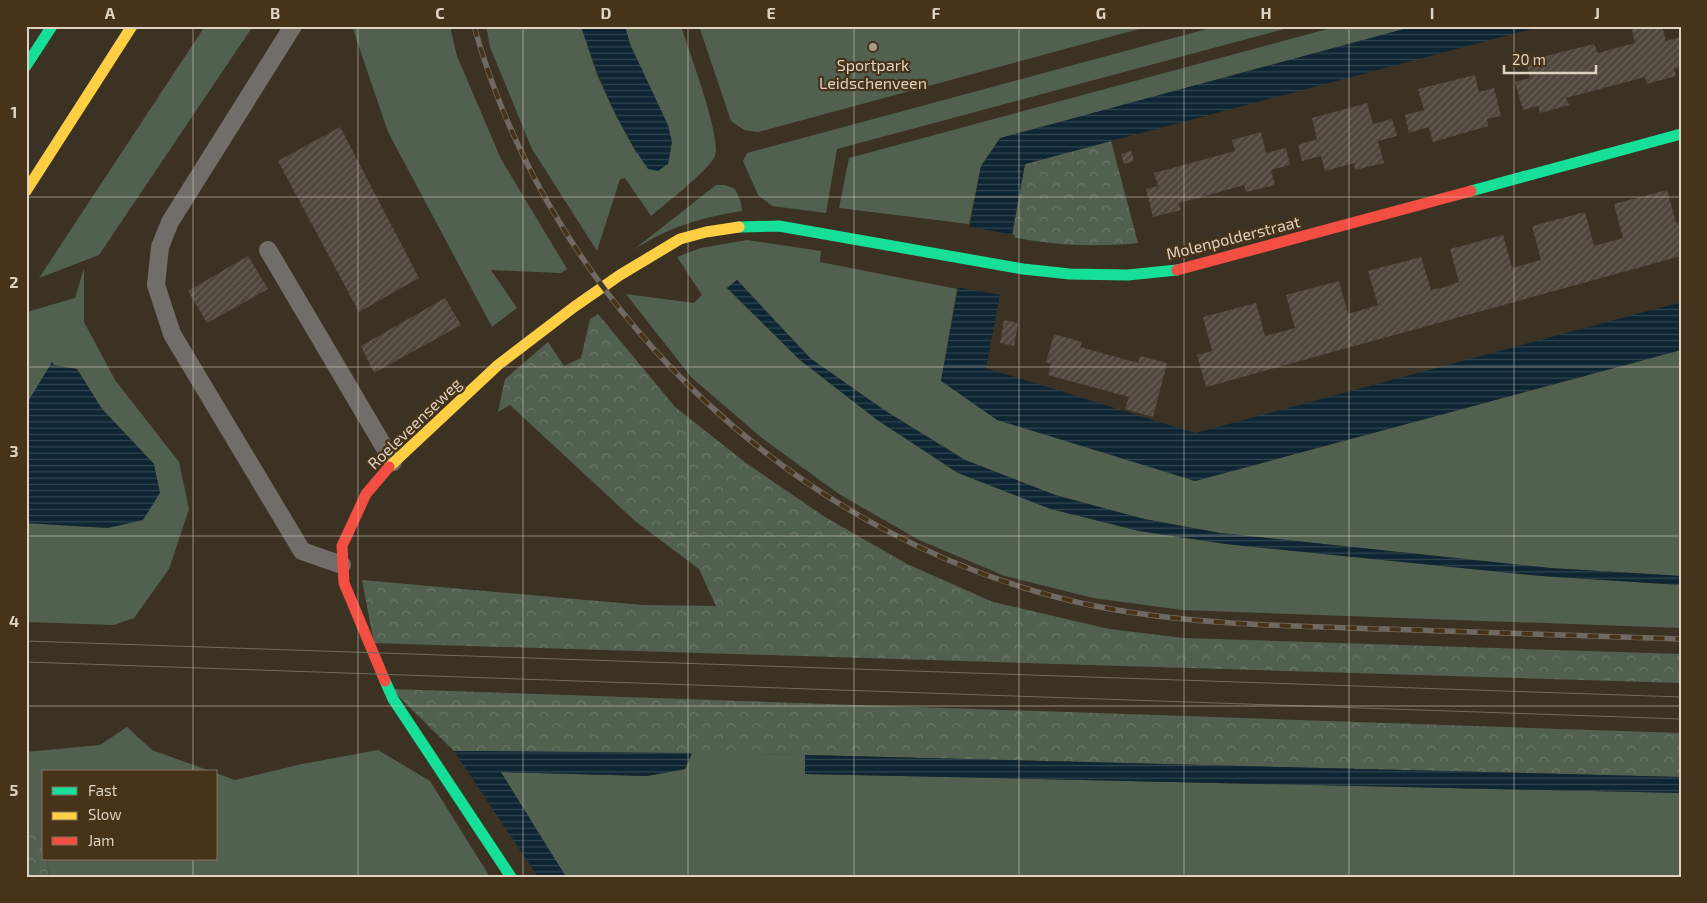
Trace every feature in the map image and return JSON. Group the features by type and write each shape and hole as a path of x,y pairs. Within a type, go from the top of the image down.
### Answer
{"main road":[{"path":"26,66 52,26"},
{"path":"26,191 132,26"},
{"name":"Molenpolderstraat","path":"755,225 779,226 1023,269 1070,274 1128,275 1177,270 1681,134"},
{"name":"Roeleveenseweg","path":"511,877 393,699 344,583 342,546 366,494 393,462 498,365 574,307 620,275 680,239 706,232 755,225"}],"lane":[{"path":"294,26 170,222 160,247 156,285 172,334 302,551 342,565"},
{"path":"268,250 393,462"}],"green space":[{"path":"205,26 253,26 99,255 39,278"},
{"path":"352,26 450,26 457,56 501,159 567,269 561,273 491,270 517,308 492,327 388,132"},
{"path":"486,26 581,26 597,75 615,114 637,154 630,44 625,26 681,26 714,131 715,156 696,178 651,216 625,178 620,179 597,251 532,149 490,47"},
{"path":"699,26 1150,26 758,132 744,130 731,121"},
{"path":"1218,26 1295,26 837,149 826,213 772,206 758,195 743,161 747,153"},
{"path":"1339,26 1415,26 1001,138 981,166 969,224 839,208 849,158"},
{"path":"1111,141 1138,243 1075,245 1012,237 1025,164"},
{"path":"716,185 725,185 735,189 741,202 742,211 699,220 671,230 632,251"},
{"path":"747,240 821,251 820,262 957,289 941,381 1195,481 1681,350 1681,576 1550,568 1220,533 1144,519 1055,495 965,460 884,410 810,358 737,280 727,288 800,360 876,419 958,473 1051,509 1139,531 1226,544 1542,576 1681,585 1681,628 1183,610 1093,598 1005,576 919,540 839,494 762,438 691,377 626,294 694,303 702,295 677,257 701,248"},
{"path":"84,268 84,322 115,380 179,462 189,509 169,569 134,618 114,625 26,622 26,523 108,528 154,464 102,409 77,369 52,363 26,405 26,316 30,311 75,298"},
{"path":"598,314 675,407 746,463 825,517 907,564 993,602 1109,629 1184,638 1681,654 1681,683 374,643 362,580 643,605 716,606 699,569 635,521 510,405 498,412 505,379 548,342 564,366 581,358 590,319"},
{"path":"391,689 1681,733 1681,777 805,755 454,751"},
{"path":"127,727 152,750 207,770 42,770 42,841 26,824 26,752 100,745"},
{"path":"378,750 430,781 490,877 49,877 47,860 218,860 218,774 235,780 302,764"},
{"path":"692,753 805,755 805,774 1681,793 1681,877 566,877 500,772 647,776 685,769"},
{"path":"26,824 42,841 42,860 47,860 49,877 26,877"}],"water":[{"path":"581,26 625,26 630,44 668,125 672,142 668,164 658,171 648,169 627,135 601,82"},
{"path":"1415,26 1543,26 1025,164 986,368 1195,433 1681,302 1681,350 1195,481 997,420 941,381 981,166 1000,138"},
{"path":"737,280 810,358 884,410 965,460 1055,495 1144,519 1220,533 1550,568 1681,576 1681,585 1542,576 1226,544 1140,531 1051,509 958,473 876,419 800,360 727,288"},
{"path":"52,362 54,365 77,369 102,409 154,464 160,493 143,520 108,528 26,523 26,405"},
{"path":"454,751 692,753 685,769 647,776 501,772 566,877 538,877"},
{"path":"805,755 1681,777 1681,793 805,774"}],"pier":[{"path":"966,226 1015,235 1002,295 955,287"}],"building":[{"path":"1631,26 1662,26 1666,41 1681,37 1681,67 1674,69 1676,76 1647,84 1645,77 1566,98 1569,105 1540,113 1538,106 1523,110 1515,82 1530,78 1526,61 1594,44 1598,53 1635,43"},
{"path":"1475,75 1479,92 1494,88 1501,116 1487,119 1488,126 1433,142 1429,127 1409,133 1405,115 1424,110 1418,89"},
{"path":"1367,103 1373,124 1392,119 1397,136 1378,141 1384,163 1355,170 1354,163 1325,171 1321,156 1302,161 1298,145 1317,139 1312,118"},
{"path":"340,127 419,278 359,312 278,161"},
{"path":"1261,132 1266,153 1286,148 1290,165 1271,170 1275,185 1246,192 1244,185 1179,203 1181,210 1153,217 1146,189 1158,186 1154,173 1235,151 1232,140"},
{"path":"1131,151 1134,161 1124,164 1121,154"},
{"path":"1667,190 1676,223 1681,222 1681,256 1206,387 1197,355 1212,351 1203,317 1256,303 1265,336 1295,328 1286,295 1339,281 1348,314 1378,305 1368,271 1421,257 1431,290 1445,287 1459,282 1450,249 1503,235 1512,268 1541,260 1532,226 1585,212 1594,246 1623,238 1614,204"},
{"path":"248,256 268,289 207,323 188,291"},
{"path":"445,298 461,325 374,373 361,346"},
{"path":"1004,320 1018,323 1014,346 1000,343"},
{"path":"1054,334 1082,342 1080,347 1138,363 1140,356 1167,363 1153,417 1125,409 1129,397 1048,375 1051,364 1046,362"}],"tram line":[{"path":"26,641 1681,697"},
{"path":"26,662 1681,719"}],"railway":[{"path":"474,26 512,131 564,229 629,320 705,401 791,472 886,530 988,576 1095,606 1167,617 1239,624 1681,639"}],"traffic: fast":[{"path":"26,66 52,26"},
{"path":"1471,191 1681,134"},
{"path":"739,227 779,226 1023,269 1070,274 1128,275 1177,270"},
{"path":"385,681 393,699 511,877"}],"traffic: slow":[{"path":"26,191 132,26"},
{"path":"389,467 498,365 574,307 620,275 680,239 706,232 739,227"}],"traffic: jam":[{"path":"1177,270 1471,191"},
{"path":"385,681 344,583 342,546 366,494 389,467"}],"place":[{"name":"Sportpark Leidschenveen","path":"873,47"}]}
